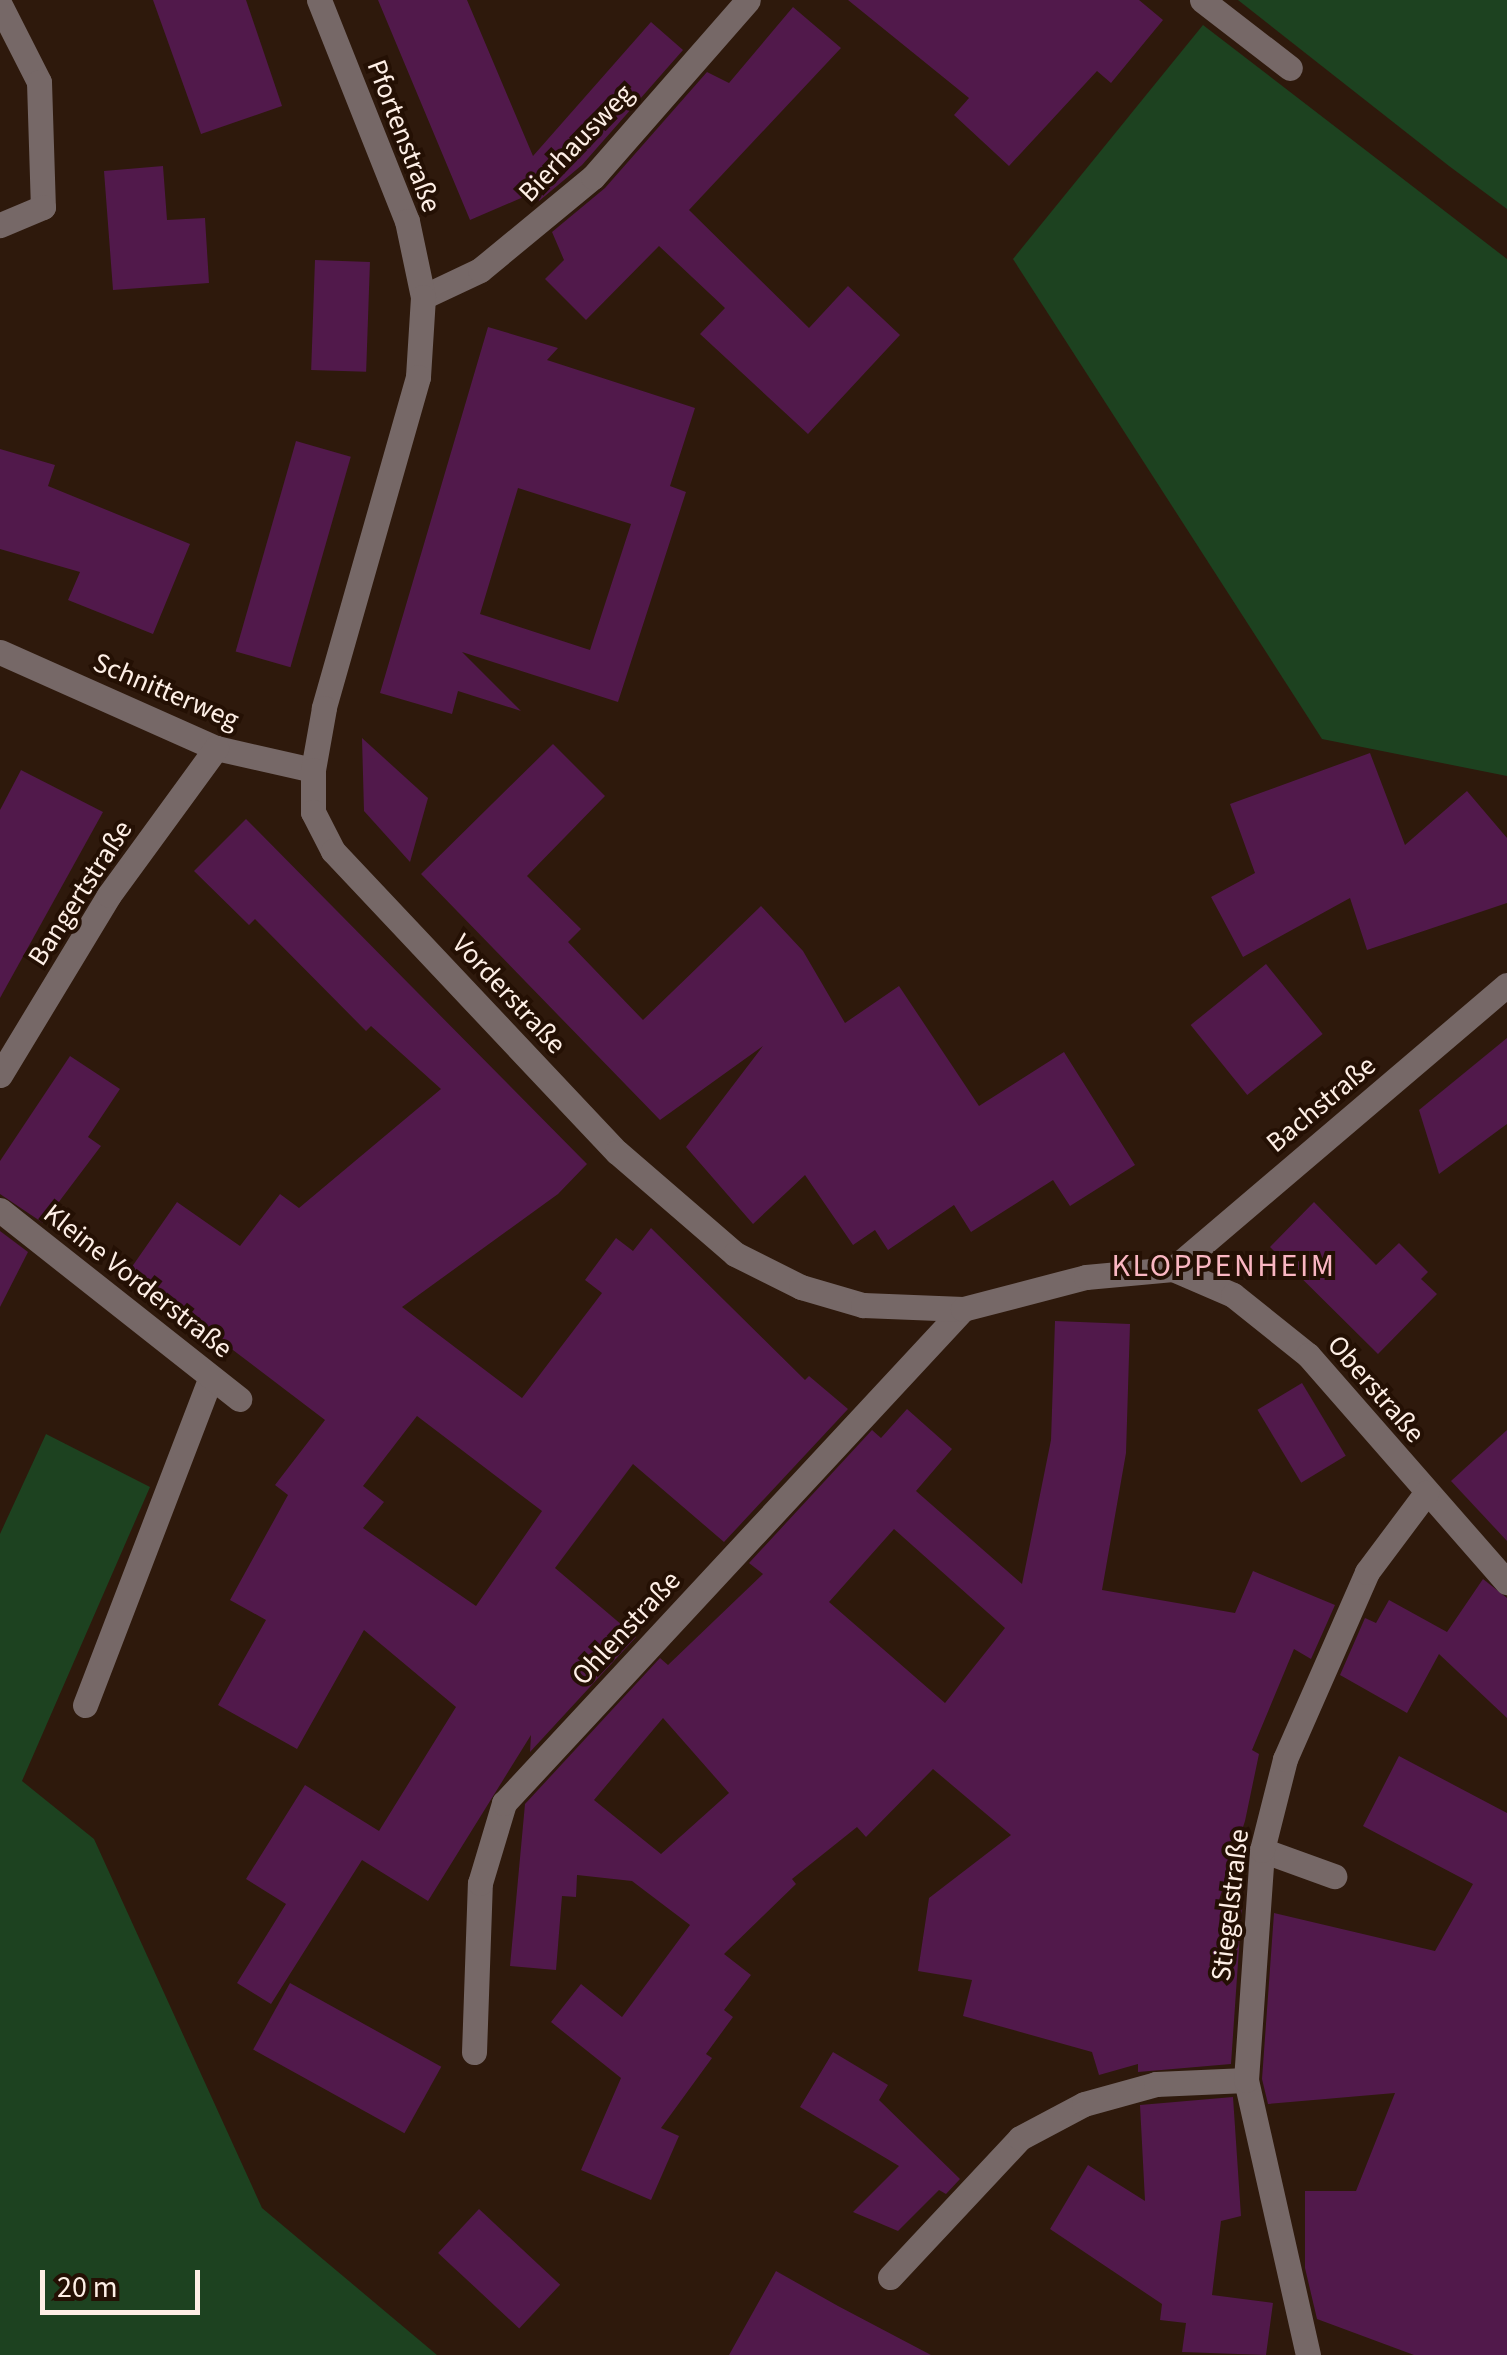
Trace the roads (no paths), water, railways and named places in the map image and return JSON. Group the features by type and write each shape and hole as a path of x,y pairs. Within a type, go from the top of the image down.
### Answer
{"street":[{"name":"Pfortenstraße","path":"320,0 407,221 423,297"},
{"name":"Bierhausweg","path":"423,297 480,270 593,178 748,0"},
{"path":"1202,0 1290,68"},
{"path":"0,5 39,82 43,207 0,224"},
{"name":"Vorderstraße","path":"423,297 418,377 324,708 313,770 314,812 333,851 617,1152 735,1254 801,1287 863,1306 962,1309 1086,1277 1173,1269"},
{"name":"Schnitterweg","path":"0,652 216,748 313,770"},
{"name":"Bangertstraße","path":"0,1075 109,896 216,748"},
{"name":"Bachstraße","path":"1173,1269 1507,985"},
{"name":"Kleine Vorderstraße","path":"0,1210 238,1399"},
{"name":"Oberstraße","path":"1173,1269 1233,1296 1308,1356 1507,1582"},
{"name":"Ohlenstraße","path":"474,2052 480,1883 504,1803 962,1309"},
{"path":"85,1705 212,1377"},
{"name":"Stiegelstraße","path":"1308,2355 1246,2080 1262,1850 1285,1759 1366,1572 1426,1492"},
{"path":"1262,1850 1334,1876"},
{"path":"890,2277 1020,2138 1084,2104 1156,2084 1246,2080"}],"district":[{"name":"KLOPPENHEIM","path":"1224,1266"}]}
